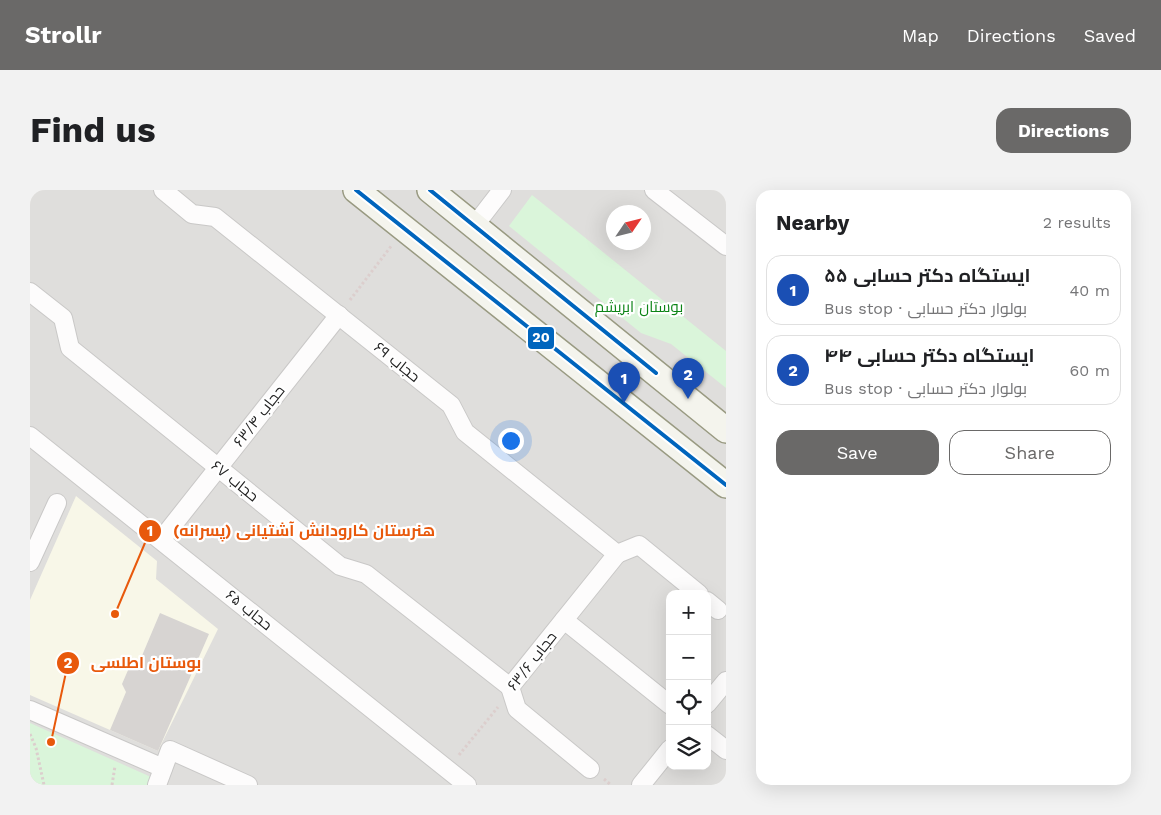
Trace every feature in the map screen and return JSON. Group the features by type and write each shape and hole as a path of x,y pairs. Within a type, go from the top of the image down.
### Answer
{"main road":[{"path":"356,190 726,485"},
{"path":"430,190 726,430"}],"street":[{"name":"حجاب ۶۹","path":"163,190 192,214 216,217 339,315 451,405 465,432 617,554"},
{"path":"475,225 502,190"},
{"path":"654,190 726,246"},
{"name":"حجاب ۶۷","path":"30,292 63,318 70,348 340,566 366,574 510,687"},
{"name":"حجاب ۶۳/۴","path":"161,540 339,315"},
{"name":"حجاب ۶۵","path":"30,436 467,785"},
{"path":"30,562 57,503"},
{"path":"617,554 638,545 694,590"},
{"name":"حجاب ۶۳/۶","path":"510,687 617,554"},
{"path":"564,620 666,702"},
{"path":"711,699 726,681"},
{"path":"510,687 517,709 590,769"},
{"path":"30,710 163,768"},
{"path":"711,738 726,750"},
{"path":"157,785 170,750 248,785"},
{"path":"641,785 666,755"}],"path":[{"path":"339,315 404,228"},
{"name":"حجاب ۶۳/۶","path":"448,770 501,703 510,687"},
{"path":"30,734 36,748 44,785"}],"shaded area":[{"path":"30,190 726,190 726,785 30,785"},
{"path":"76,496 157,561 156,579 218,629 158,751 30,695 30,600"}],"green space":[{"name":"بوستان ابریشم","path":"532,195 726,351 726,388 671,344 641,333 509,226"},
{"path":"30,723 151,777 147,785 30,785"}],"building":[{"path":"160,613 209,634 158,751 110,730 126,692 122,684 132,661 141,658"}],"transit line":[{"name":"20","path":"356,190 726,485"},
{"name":"20","path":"430,190 656,373"}],"place":[{"name":"ایستگاه دکتر حسابی ۴۴","path":"688,399"},
{"name":"ایستگاه دکتر حسابی ۵۵","path":"624,403"},
{"name":"هنرستان کارودانش آشتیانی (پسرانه)","path":"115,614"},
{"name":"بوستان اطلسی","path":"51,742"}]}
